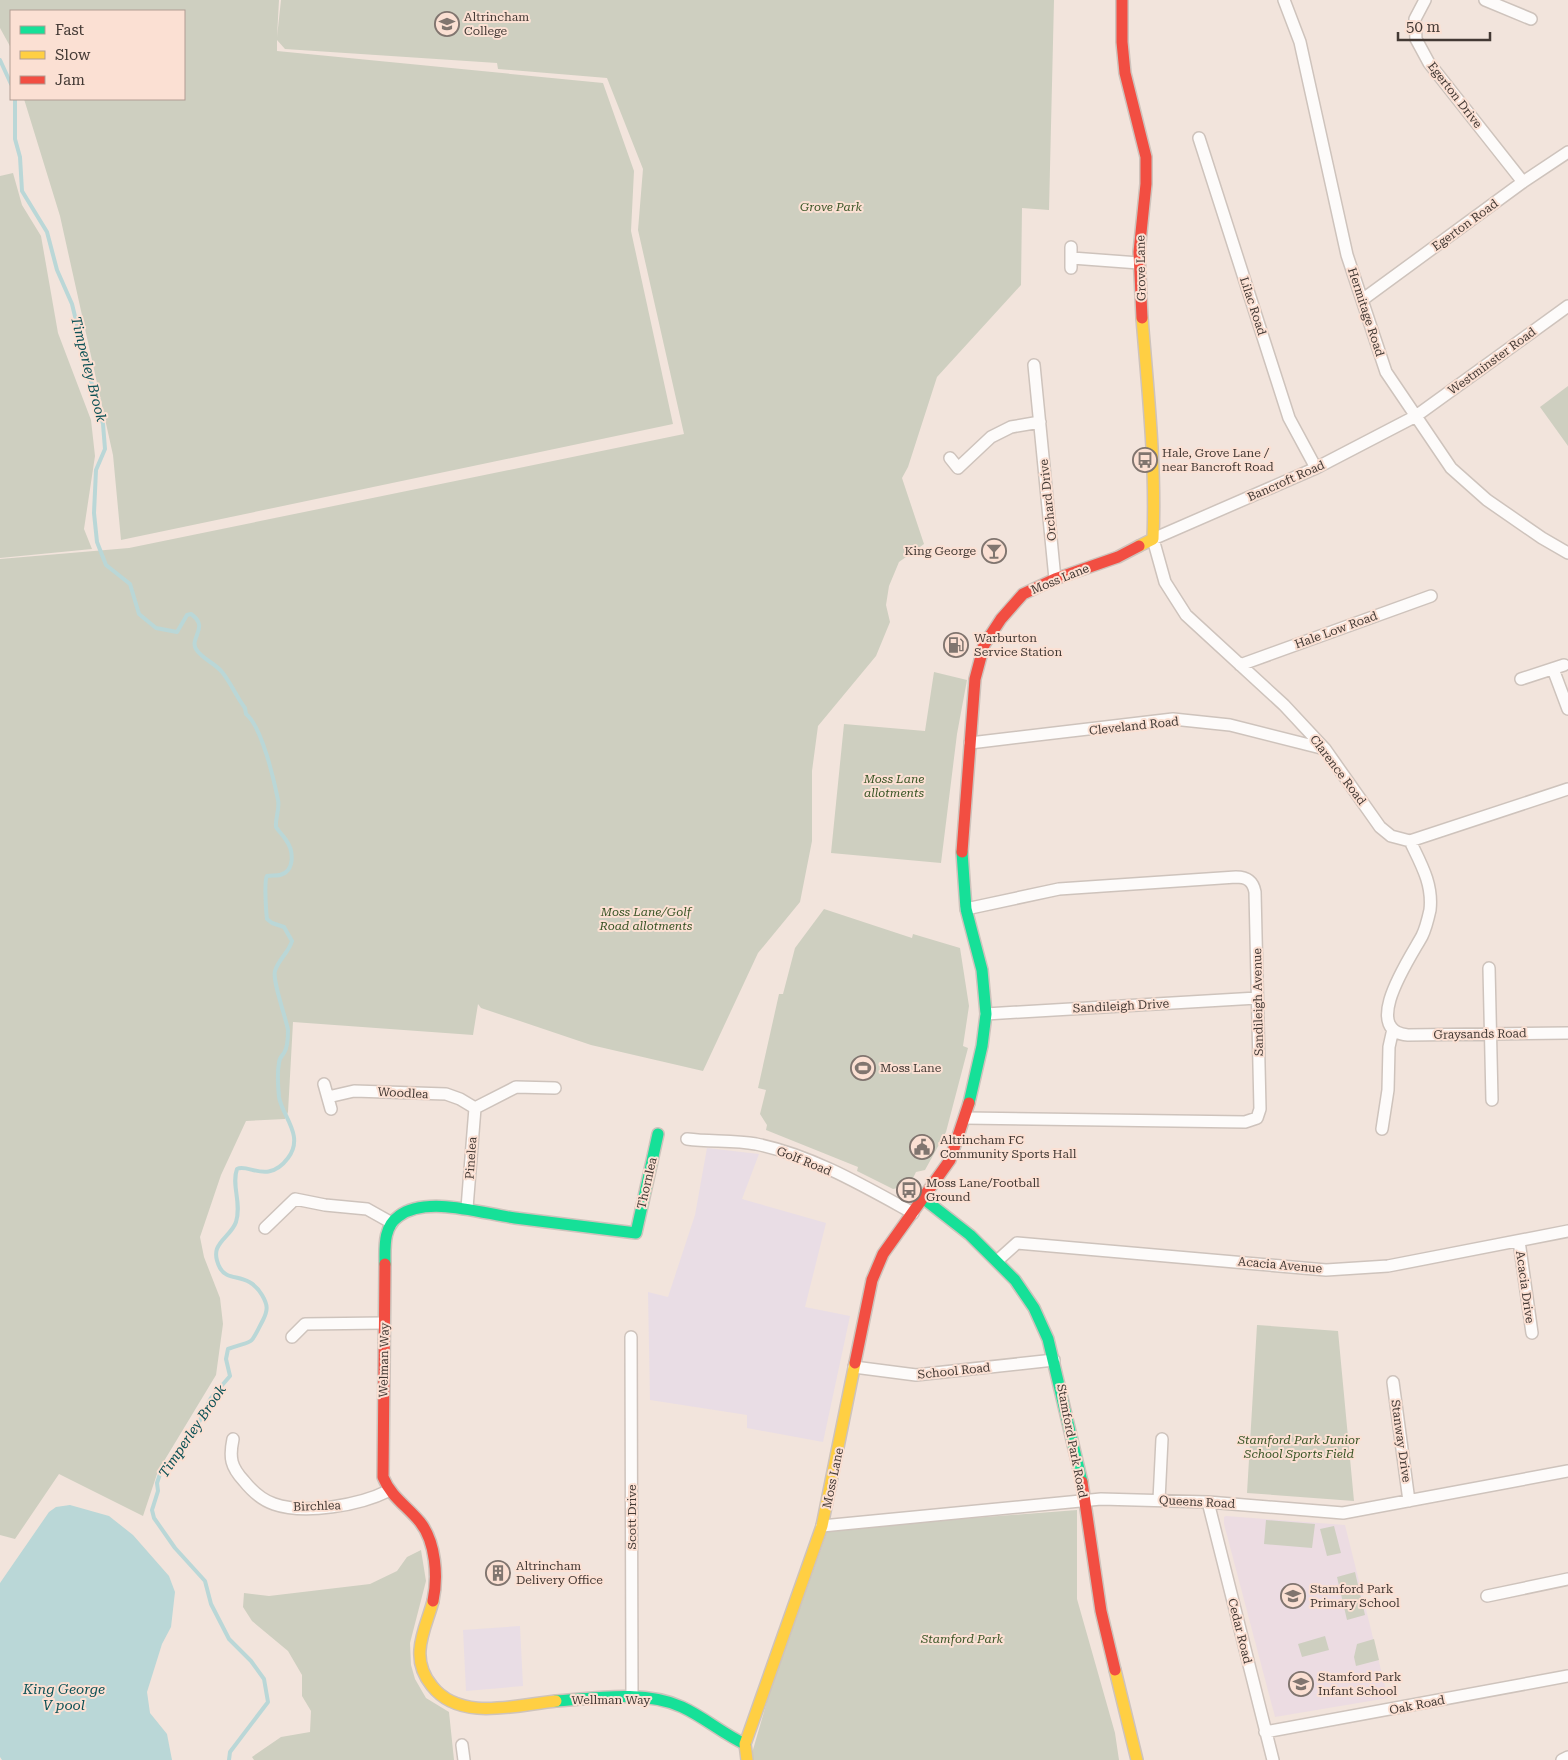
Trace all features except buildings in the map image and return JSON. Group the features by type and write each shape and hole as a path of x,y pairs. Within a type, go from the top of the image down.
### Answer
{"street":[{"name":"Grove Lane","path":"1122,0 1121,26 1126,80 1146,156 1139,263 1142,321 1152,415 1156,498 1153,539"},
{"name":"Hermitage Road","path":"1284,0 1300,42 1340,226 1386,372 1451,468 1487,500 1542,538 1568,552"},
{"name":"Egerton Drive","path":"1425,0 1415,19 1416,38 1429,64 1523,182"},
{"path":"1485,0 1531,19"},
{"name":"Lilac Road","path":"1199,138 1289,418 1316,468"},
{"name":"Egerton Road","path":"1362,300 1523,182 1568,152"},
{"path":"1072,258 1139,263"},
{"name":"Westminster Road","path":"1416,416 1568,306"},
{"name":"Orchard Drive","path":"1034,365 1055,579"},
{"name":"Bancroft Road","path":"1153,539 1316,468 1416,416"},
{"path":"950,458 958,468 991,437 1011,426 1040,422"},
{"name":"Moss Lane","path":"747,1760 745,1744 822,1526 867,1297 875,1270 888,1247 950,1160 965,1118 982,1046 986,1014 982,970 966,909 962,851 975,679 984,645 1000,619 1024,594 1055,579 1118,557 1153,539"},
{"name":"Clarence Road","path":"1153,539 1165,582 1186,615 1284,705 1325,749 1380,827 1391,836 1410,841"},
{"name":"Hale Low Road","path":"1240,665 1431,596"},
{"path":"1521,679 1564,665"},
{"path":"1553,669 1568,709"},
{"name":"Cleveland Road","path":"970,743 1173,719 1230,726 1325,749"},
{"path":"1382,1129 1388,1090 1389,1047 1393,1030 1389,1023 1388,1014 1392,990 1426,927 1430,907 1426,875 1410,841 1568,789"},
{"name":"Sandileigh Avenue","path":"965,1118 1253,1121 1259,1116 1260,1109 1255,892 1253,885 1246,878 1236,877 1058,889 966,909"},
{"path":"1489,968 1492,1100"},
{"name":"Sandileigh Drive","path":"986,1014 1257,998"},
{"name":"Graysands Road","path":"1393,1030 1408,1035 1568,1033"},
{"path":"324,1084 331,1110"},
{"path":"474,1108 516,1087 555,1088"},
{"name":"Woodlea","path":"328,1097 354,1091 446,1094 460,1099 474,1108"},
{"name":"Pinelea","path":"467,1208 474,1108"},
{"name":"Thornlea","path":"467,1208 506,1217 636,1233 658,1134"},
{"name":"Golf Road","path":"687,1139 738,1142 773,1148 828,1169 913,1213"},
{"path":"265,1228 295,1199 325,1205 367,1208 392,1223 400,1215 416,1208 467,1208"},
{"name":"Stamford Park Road","path":"924,1199 970,1235 1015,1280 1034,1308 1054,1360 1080,1467 1101,1611 1137,1760"},
{"name":"Welman Way","path":"388,1491 383,1463 385,1242 392,1223"},
{"name":"Acacia Avenue","path":"997,1260 1017,1242 1326,1270 1388,1266 1568,1231"},
{"name":"Acacia Drive","path":"1519,1241 1532,1333"},
{"path":"292,1338 305,1324 384,1323"},
{"name":"Scott Drive","path":"631,1337 632,1698"},
{"name":"School Road","path":"854,1367 916,1376 1054,1360"},
{"name":"Stanway Drive","path":"1393,1382 1409,1501"},
{"path":"219,1467 231,1464 234,1439"},
{"path":"1159,1500 1162,1439"},
{"name":"Birchlea","path":"231,1464 250,1488 263,1499 276,1505 294,1508 347,1504 362,1502 388,1491"},
{"name":"Queens Road","path":"822,1526 1084,1501 1159,1500 1208,1502 1344,1513 1568,1471"},
{"name":"Wellman Way","path":"388,1491 423,1523 432,1552 435,1594 420,1643 422,1667 435,1690 453,1704 478,1708 603,1698 659,1700 686,1708 723,1734 745,1744"},
{"name":"Cedar Road","path":"1208,1502 1273,1760"},
{"path":"1487,1596 1568,1579"},
{"name":"Oak Road","path":"1265,1732 1568,1676"},
{"path":"462,1745 464,1760"},
{"path":"1562,1760 1568,1757"}],"shaded area":[{"path":"707,1148 759,1154 742,1199 826,1223 805,1307 850,1316 823,1442 747,1428 747,1415 650,1400 648,1292 668,1297 695,1215"},
{"path":"1224,1517 1345,1525 1388,1698 1275,1717 1224,1524"},
{"path":"520,1626 523,1686 466,1691 463,1630"}],"green space":[{"path":"0,0 279,0 277,37 281,0 1054,0 1049,210 1022,208 1021,285 937,377 908,467 902,478 924,544 899,562 889,586 886,605 890,622 876,656 818,726 812,771 812,841 800,902 758,953 703,1071 591,1045 481,1008 478,1004 473,1035 293,1022 288,1112 285,1119 246,1121 221,1175 200,1237 204,1257 220,1298 223,1324 216,1375 158,1471 143,1516 59,1474 15,1539 0,1535 0,559 129,548 684,434 638,230 643,169 607,78 498,69 497,63 285,49 277,40 277,51 603,83 634,171 631,231 673,424 121,540 113,455 60,216 24,100 185,100 185,10 10,10 10,46 0,28"},
{"path":"13,173 22,205 41,236 58,333 91,420 95,456 84,529 92,549 0,558 0,176"},
{"path":"1568,386 1568,446 1540,407"},
{"name":"Moss Lane allotments","path":"934,672 967,680 957,734 941,863 831,853 844,724 925,731"},
{"name":"Moss Lane","path":"824,909 912,938 913,934 960,948 969,1006 963,1046 968,1048 946,1132 925,1170 916,1172 909,1186 893,1189 857,1171 858,1167 766,1130 767,1125 760,1114 766,1090 758,1088 779,994 783,994 795,948"},
{"name":"Stamford Park Junior School Sports Field","path":"1257,1325 1338,1331 1354,1501 1247,1493"},
{"name":"Stamford Park","path":"1077,1510 1077,1599 1115,1733 1119,1760 750,1760 768,1698 828,1529"},
{"path":"1266,1520 1315,1524 1312,1548 1264,1544"},
{"path":"1334,1526 1341,1553 1327,1556 1320,1529"},
{"path":"421,1550 426,1581 410,1643 411,1665 415,1679 426,1698 449,1712 454,1760 254,1760 252,1757 281,1737 310,1732 311,1711 302,1696 302,1675 288,1651 252,1621 243,1607 244,1593 269,1596 370,1584 397,1571 407,1557"},
{"path":"1355,1572 1365,1615 1347,1620 1337,1577"},
{"path":"1325,1636 1329,1650 1302,1657 1298,1644"},
{"path":"1374,1639 1379,1660 1356,1666 1354,1657 1357,1644"}],"water":[{"name":"King George V pool","path":"70,1505 109,1516 133,1535 169,1576 175,1592 171,1627 162,1644 147,1692 150,1713 167,1734 172,1760 2,1760 0,1757 0,1583 49,1512 56,1507"}],"waterway":[{"name":"Timperley Brook","path":"0,60 10,82"},
{"name":"Timperley Brook","path":"15,100 15,139 20,157 22,191 47,232 57,270 72,304 103,424 105,449 96,470 94,513 97,542 106,565 130,584 139,614 156,628 177,632 187,615 191,614 199,623 195,641 196,649 225,676 245,708 246,714 252,721 262,742 278,800 276,827 289,844 292,855 291,865 285,873 267,876 265,889 267,919 284,927 292,941 276,967 275,976 288,1030 288,1042 279,1061 279,1097 291,1126 294,1142 293,1150 281,1166 273,1170 266,1172 242,1168 237,1169 235,1181 238,1215 233,1228 221,1242 216,1253 220,1268 228,1275 245,1280 257,1288 267,1308 259,1329 251,1341 228,1349 226,1359 230,1376 211,1398 193,1434 160,1474 157,1483 158,1491 152,1510 154,1518 175,1548 205,1581 211,1604 229,1639 251,1661 264,1679 268,1702 230,1752 229,1760"}],"traffic: fast":[{"path":"962,852 966,909 982,970 986,1014 982,1046 969,1103"},
{"path":"385,1264 386,1238 390,1226 399,1216 411,1210 425,1207 440,1206 515,1218 636,1233 658,1134"},
{"path":"924,1199 970,1235 1015,1280 1034,1308 1048,1339 1082,1482"},
{"path":"556,1701 620,1696 652,1698 682,1707 745,1744"}],"traffic: slow":[{"path":"1139,546 1153,539 1154,511 1151,428 1142,318"},
{"path":"747,1760 745,1744 822,1526 855,1363"},
{"path":"433,1601 422,1637 420,1660 426,1678 444,1697 458,1704 473,1708 507,1708 556,1701"},
{"path":"1115,1670 1137,1760"}],"traffic: jam":[{"path":"1122,0 1122,42 1125,73 1146,157 1146,184 1139,252 1142,318"},
{"path":"962,852 975,679 984,645 1001,619 1023,594 1055,579 1118,557 1139,546"},
{"path":"855,1363 872,1280 883,1254 950,1160 969,1103"},
{"path":"385,1264 383,1477 390,1490 420,1522 429,1539 435,1571 433,1601"},
{"path":"1082,1482 1101,1611 1115,1670"}],"place":[{"name":"Altrincham College","path":"447,24"},
{"name":"Hale, Grove Lane / near Bancroft Road","path":"1145,460"},
{"name":"King George","path":"994,551"},
{"name":"Warburton Service Station","path":"956,645"},
{"name":"Moss Lane","path":"863,1068"},
{"name":"Altrincham FC Community Sports Hall","path":"922,1147"},
{"name":"Moss Lane/Football Ground","path":"909,1190"},
{"name":"Altrincham Delivery Office","path":"498,1573"},
{"name":"Stamford Park Primary School","path":"1293,1596"},
{"name":"Stamford Park Infant School","path":"1301,1684"}],"park label":[{"name":"Grove Park","path":"831,207"},
{"name":"Moss Lane/Golf Road allotments","path":"646,919"}]}
